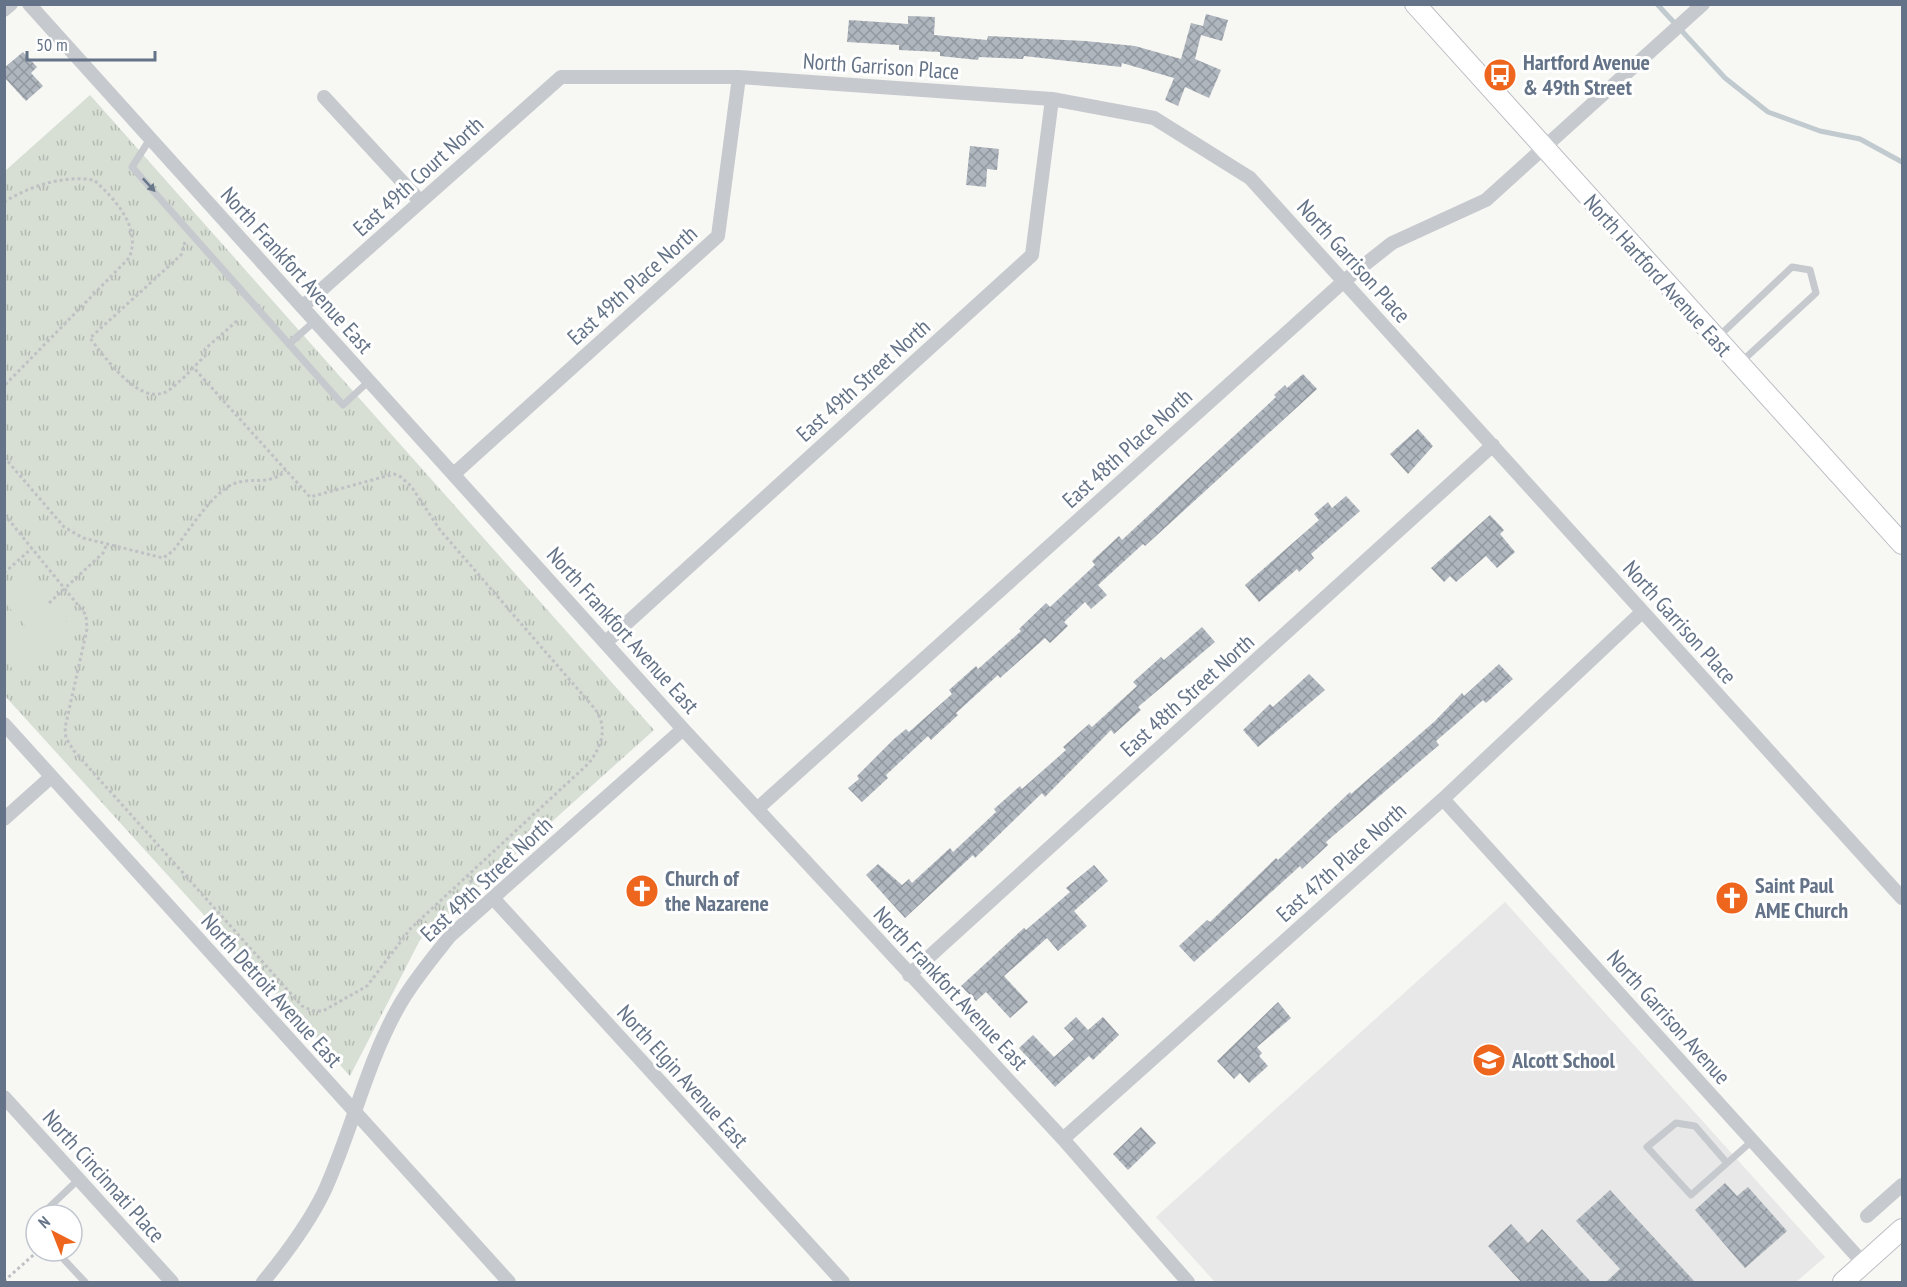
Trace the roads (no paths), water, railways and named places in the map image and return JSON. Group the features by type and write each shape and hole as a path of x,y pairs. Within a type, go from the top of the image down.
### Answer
{"street":[{"path":"4,10 11,4"},
{"name":"North Frankfort Avenue East","path":"28,4 455,473 683,729 909,975 1064,1139 1188,1282"},
{"name":"North Hartford Avenue East","path":"1415,4 1902,544"},
{"path":"1544,148 1703,4"},
{"name":"North Garrison Place","path":"561,77 738,77 1052,99 1154,118 1250,178 1902,898"},
{"name":"East 49th Court North","path":"302,307 561,77"},
{"name":"East 49th Place North","path":"455,473 718,236 738,77"},
{"path":"324,97 420,201"},
{"name":"East 49th Street North","path":"606,642 1032,255 1052,99"},
{"name":"East 48th Place North","path":"757,809 1344,281 1392,243 1486,200 1544,148"},
{"name":"East 48th Street North","path":"909,975 1493,446"},
{"name":"East 47th Place North","path":"1064,1139 1443,799 1642,612"},
{"name":"North Detroit Avenue East","path":"4,724 509,1282"},
{"name":"East 49th Street North","path":"263,1282 291,1247 324,1191 379,1047 399,1006 420,974 450,936 683,729"},
{"path":"4,819 51,777"},
{"name":"North Garrison Avenue","path":"1443,799 1864,1264"},
{"name":"North Elgin Avenue East","path":"489,901 843,1282"},
{"name":"North Cincinnati Place","path":"4,1097 172,1282"},
{"path":"1867,1216 1902,1185"},
{"path":"1843,1282 1902,1229"}],"lane":[{"path":"150,139 132,167 343,405 370,381"},
{"path":"1716,339 1792,267 1810,270 1816,293 1739,364"},
{"path":"290,343 315,321"},
{"path":"1727,1163 1695,1126 1676,1123 1647,1147 1691,1195 1752,1141"},
{"path":"54,1203 79,1179"},
{"path":"67,1263 85,1282"}],"waterway":[{"path":"1657,4 1725,78 1768,112 1820,131 1860,139 1902,162"}],"place":[{"name":"Hartford Avenue & 49th Street","path":"1500,75"},
{"name":"Church of the Nazarene","path":"642,891"},
{"name":"Saint Paul AME Church","path":"1732,898"},
{"name":"Alcott School","path":"1489,1060"}]}
